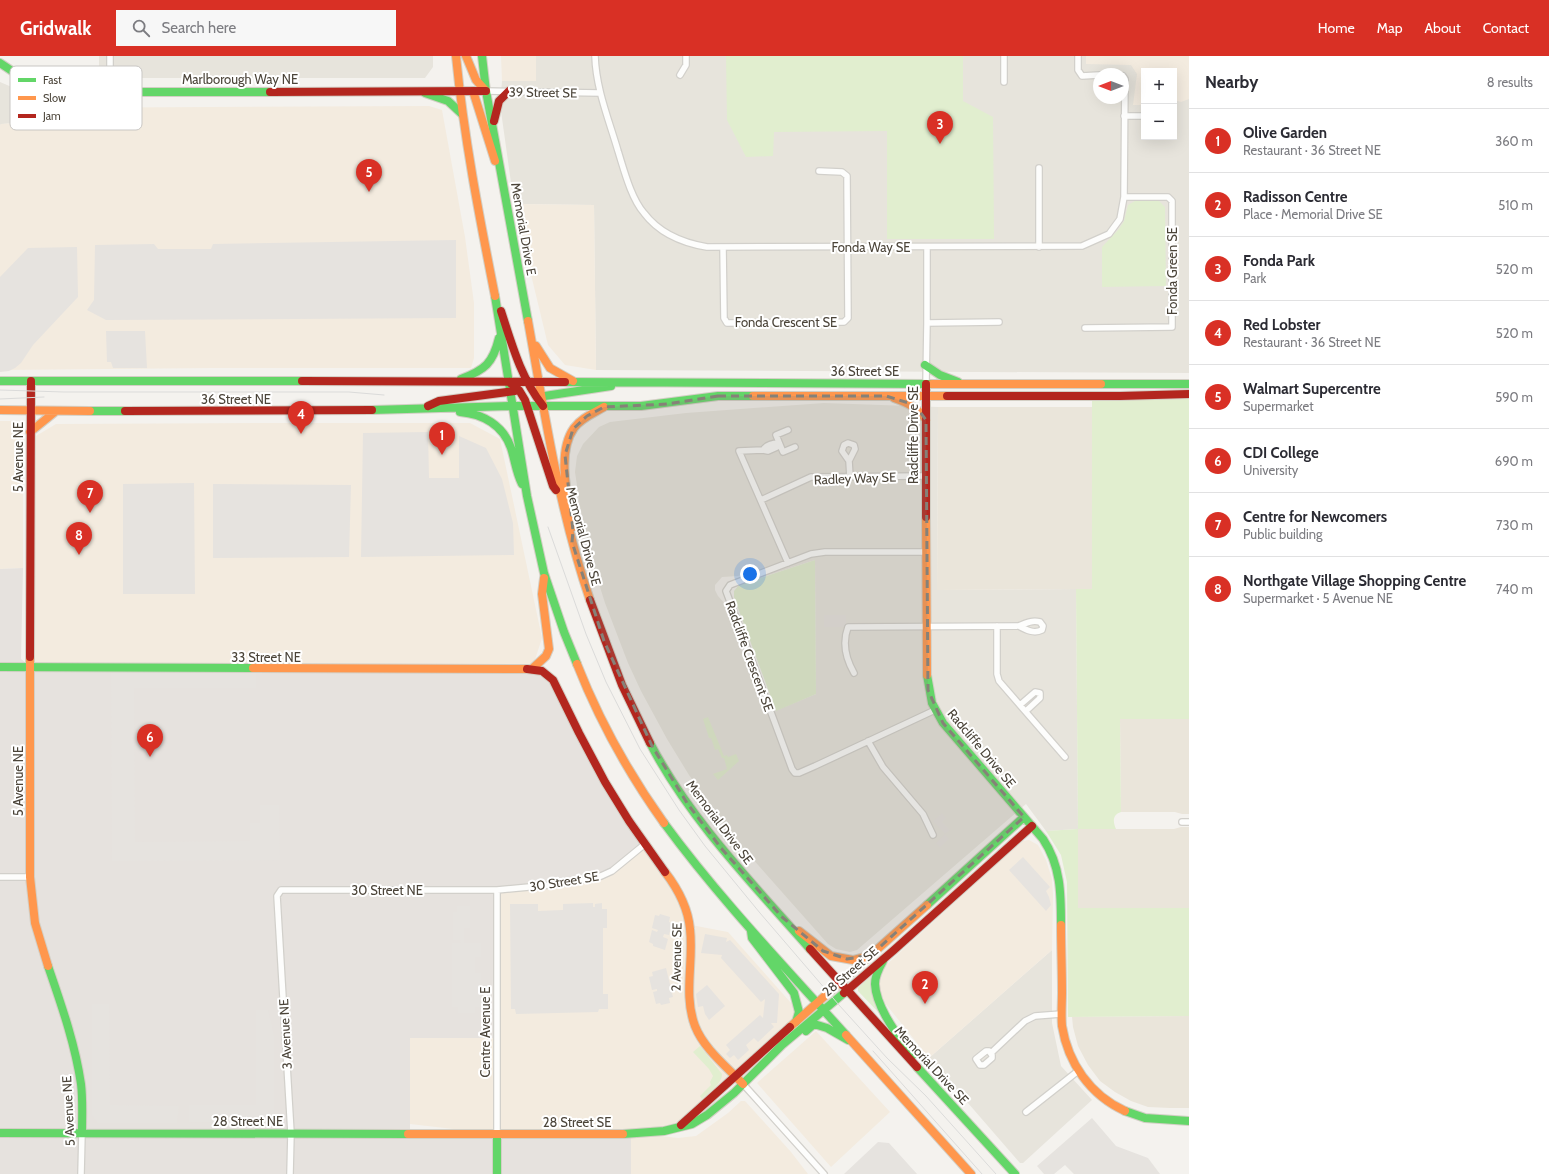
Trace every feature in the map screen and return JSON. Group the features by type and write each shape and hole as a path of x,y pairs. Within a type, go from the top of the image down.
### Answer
{"main road":[{"path":"456,56 462,114 474,191 495,296 528,496 544,573 581,674 607,728 636,781 690,858 750,928 971,1174"},
{"path":"466,56 476,80 486,91"},
{"name":"Memorial Drive E","path":"482,56 486,91 540,382 539,397 543,406"},
{"name":"Marlborough Way NE","path":"0,63 10,70"},
{"path":"418,91 448,101 462,114"},
{"path":"473,91 505,194"},
{"name":"Marlborough Way NE","path":"142,92 486,91"},
{"path":"493,126 499,101 509,91"},
{"path":"495,296 528,385 539,397"},
{"path":"456,381 481,371 490,363 495,355 500,331"},
{"path":"532,340 544,360 553,371 576,382"},
{"path":"925,365 940,375 962,384"},
{"name":"36 Street NE","path":"0,381 456,381 508,382 528,385 540,382"},
{"name":"5 Avenue NE","path":"31,381 30,877 35,923 66,1019 76,1058 81,1085 82,1133"},
{"path":"508,382 519,390 526,403 553,486 560,495"},
{"name":"36 Street SE","path":"540,382 620,384 1189,384"},
{"path":"513,406 526,403 539,397 607,388 620,384"},
{"name":"Radcliffe Drive SE","path":"926,384 926,667 928,690 934,710 943,723 1049,847 1055,860 1061,892 1061,1014 1066,1045 1078,1071 1103,1097 1117,1107 1132,1114 1166,1120 1189,1121"},
{"path":"424,408 439,401 510,392 519,390 528,385"},
{"name":"36 Street SE","path":"543,406 641,406 667,404 718,396 1120,396 1189,394"},
{"path":"886,396 914,405 922,413 926,420"},
{"path":"526,403 543,406"},
{"name":"36 Street NE","path":"0,410 333,411 513,406"},
{"name":"Memorial Drive SE","path":"543,406 560,495 572,542 604,641 622,686 652,746 687,803 721,848 846,991 1015,1174"},
{"path":"572,542 573,530 566,476 565,455 568,438 573,429 587,416 604,407"},
{"path":"440,408 481,416 496,426 511,446 520,480 528,496"},
{"path":"30,432 56,411"},
{"path":"532,669 546,656 549,649 542,594 544,573"},
{"name":"33 Street NE","path":"0,667 532,669"},
{"name":"2 Avenue SE","path":"532,669 544,672 553,679 570,717 600,774 625,815 681,896 689,918 691,936 688,995 690,1012 695,1026 707,1046 743,1084"},
{"name":"28 Street SE","path":"680,1126 698,1108 1024,817"},
{"name":"28 Street SE","path":"497,1134 651,1133 701,1120 743,1084 782,1045 886,956 1032,826"},
{"path":"782,917 831,956 853,960 871,955"},
{"path":"750,928 752,938 794,993 799,1012 796,1022"},
{"path":"886,956 876,974 875,985 877,997 882,1009 919,1069"},
{"path":"782,1045 791,1043 814,1024 827,1028 840,1037 852,1042"},
{"name":"28 Street NE","path":"0,1133 291,1132 497,1134"},
{"name":"Centre Avenue E","path":"497,1134 497,1174"}],"street":[{"name":"Fonda Way SE","path":"595,56 595,67 600,93 630,187 643,213 662,230 680,240 694,245 723,247 1082,246 1109,234 1120,219 1124,197 1124,104"},
{"path":"680,75 686,65 686,56"},
{"path":"1004,56 1004,82"},
{"path":"1078,56 1078,70 1082,76 1093,76"},
{"name":"39 Street SE","path":"486,91 600,93"},
{"path":"1124,116 1141,116"},
{"path":"1039,168 1039,247"},
{"path":"818,170 842,172 847,176 847,247"},
{"name":"Fonda Green SE","path":"1085,328 1172,327 1172,201 1168,197 1124,197"},
{"name":"Fonda Crescent SE","path":"723,247 724,318 727,323 735,323 844,322 848,318 847,247"},
{"name":"Radcliffe Drive SE","path":"926,384 927,247"},
{"path":"927,323 999,322"},
{"path":"788,430 776,435 778,443 783,452 795,447"},
{"path":"778,443 775,442 765,446 763,450 738,451 788,563"},
{"path":"850,461 850,477"},
{"name":"Radley Way SE","path":"761,500 812,477 925,476"},
{"name":"Radcliffe Crescent SE","path":"925,552 825,552 811,554 730,585 726,591 792,769 795,773 799,773 934,710"},
{"path":"854,673 846,655 845,634 848,627 925,625 1019,626"},
{"path":"997,626 997,674 999,681 1066,757"},
{"path":"1020,705 1035,692 1040,693 1040,698 1026,711"},
{"path":"868,741 883,767 923,814 933,835"},
{"path":"1182,822 1189,822"},
{"name":"30 Street SE","path":"497,890 584,880 601,876 612,870 645,844"},
{"path":"0,877 30,877"},
{"name":"30 Street NE","path":"279,894 281,890 497,890"},
{"name":"Centre Avenue E","path":"497,890 497,1134"},
{"name":"3 Avenue NE","path":"279,894 277,896 291,1132 290,1174"},
{"path":"991,1053 1025,1021 1035,1016 1061,1014"},
{"path":"1026,1112 1078,1071"},
{"name":"2 Avenue SE","path":"743,1084 824,1174"},
{"name":"5 Avenue NE","path":"82,1133 82,1174"}],"highlighted area":[{"path":"718,396 886,396 915,405 926,420 928,690 943,723 1024,817 871,955 847,959 823,951 782,917 721,848 687,803 652,746 604,641 572,542 573,531 565,455 573,429 587,416 604,407 667,404"}],"shaded area":[{"path":"99,56 433,56 433,67 425,78 142,78 142,66 99,66"},
{"path":"501,56 536,56 536,81 502,81"},
{"path":"536,56 1189,56 1189,373 596,370 594,205 514,204 500,104 502,81 536,81"},
{"path":"1086,56 1189,56 1189,99 1181,102 1177,101 1177,68 1141,68 1141,105 1133,105 1137,74 1131,65 1086,64"},
{"path":"0,82 10,86 10,123 0,125"},
{"path":"429,106 442,110 465,237 474,303 474,358 471,368 0,370 0,125 10,123 10,130 142,130 142,107"},
{"path":"514,204 594,205 596,370 565,365 548,345"},
{"path":"456,240 456,318 106,320 87,310 94,300 95,245 154,244 158,249 211,249 213,244"},
{"path":"77,247 78,297 33,345 21,363 9,371 0,372 0,277 28,248"},
{"path":"106,331 145,331 147,368 113,368 111,362 107,362"},
{"path":"824,403 938,407 937,590 1076,589 1078,829 1046,831 1026,804 857,950 850,952 836,949 828,944 736,840 689,775 667,739 641,691 628,663 605,603 594,568 580,506 575,472 577,456 583,444 599,427 610,422 686,413","holes":["815,560 816,694 765,715 725,604 715,590 715,585 722,577 738,576 755,570 757,579"]},
{"path":"938,407 1092,407 1092,589 937,590"},
{"path":"0,421 11,421 23,431 23,568 0,569"},
{"path":"470,423 500,439 542,638 532,669 31,667 36,436 56,424"},
{"path":"428,432 429,478 459,478 459,436 486,448 502,479 513,523 514,555 361,557 363,433"},
{"path":"194,483 195,594 123,594 123,484"},
{"path":"213,484 351,485 349,557 213,558"},
{"path":"23,568 21,659 31,667 544,672 645,844 601,876 497,890 497,1038 410,1038 410,1139 497,1134 631,1134 631,1174 0,1174 0,569"},
{"path":"824,615 846,615 846,627 824,627"},
{"path":"256,671 256,688 134,688 135,842 250,841 250,823 260,823 260,805 279,805 280,860 112,861 111,672"},
{"path":"1120,719 1189,719 1189,814 1175,812 1121,812"},
{"path":"942,813 946,818 942,822 950,830 945,834 933,821"},
{"path":"1189,827 1189,908 1078,908 1078,829 1174,829"},
{"path":"945,834 949,839 940,848 936,843"},
{"path":"1029,840 1038,845 1046,860 1052,879 1052,950 929,1058 885,1003 880,989 880,982 884,967 1022,841"},
{"path":"645,844 674,884 691,925 728,932 799,1012 796,1022 681,1126 642,1134 678,1138 696,1136 728,1113 741,1101 745,1101 791,1152 808,1174 631,1174 631,1134 497,1134 410,1124 410,1038 497,1038 497,890"},
{"path":"1023,857 1050,887 1046,891 1051,905 1046,911 1009,870"},
{"path":"593,903 593,907 595,907 595,904 602,903 602,909 607,909 607,928 603,928 603,994 608,994 608,1009 599,1009 598,1012 516,1014 515,1009 511,1009 510,904 538,904 538,911 563,910 563,904"},
{"path":"457,906 470,906 470,928 464,928 464,943 481,943 481,957 475,957 475,973 481,973 481,1007 475,1007 475,1013 458,1013 458,1007 452,1007 452,943 461,943 460,940 453,940 453,912 457,912"},
{"path":"660,914 670,917 669,922 672,923 669,935 664,934 663,937 668,939 665,950 653,946 653,944 649,942 652,930 657,932 658,930 652,928 655,915 659,916"},
{"path":"705,934 727,938 726,942 730,940 779,994 777,1023 771,1023 774,1027 758,1042 754,1038 746,1045 749,1050 738,1060 734,1055 730,1058 726,1054 730,1050 726,1045 760,1015 763,1018 765,999 761,1002 721,958 722,955 701,953"},
{"path":"1052,950 1052,1023 1061,1066 1092,1100 1023,1163 1020,1163 929,1058"},
{"path":"666,968 673,997 669,998 670,1003 661,1005 660,1003 656,1004 653,992 657,991 657,989 652,990 649,977 653,976 652,972"},
{"path":"707,985 725,1006 709,1020 705,1014 703,1006 698,1007 696,994"},
{"path":"92,1004 109,1004 110,1105 179,1106 177,1123 98,1123 92,1115"},
{"path":"256,1010 268,1010 274,1036 274,1117 268,1123 189,1122 189,1105 256,1105"},
{"path":"1189,1016 1189,1108 1148,1107 1131,1101 1100,1081 1088,1065 1078,1046 1072,1017"},
{"path":"816,1031 890,1112 831,1167 757,1083"},
{"path":"1092,1118 1116,1146 1148,1158 1160,1174 1074,1174 1065,1165 1054,1174 1044,1174 1037,1166"},
{"path":"878,1142 889,1143 917,1174 844,1174"}],"green space":[{"path":"726,56 963,56 963,101 993,117 994,239 887,239 887,131 774,132 773,156 746,157 727,120"},
{"path":"1135,201 1159,201 1165,207 1166,286 1102,287 1102,247 1119,229 1124,221 1128,205"},
{"path":"1189,399 1189,719 1120,719 1121,812 1116,815 1114,819 1116,829 1078,829 1076,589 1092,589 1092,400"},
{"path":"815,560 816,694 776,711 734,597 734,591 739,585"},
{"path":"708,717 724,756 727,755 728,757 736,754 739,761 718,780 713,774 727,769 724,758 722,758 718,749 715,750 711,738 709,738 703,719"},
{"path":"1078,829 1078,908 1189,908 1189,1016 1068,1017 1067,882 1061,855 1046,831"},
{"path":"871,976 882,1014 881,1015 858,991 858,988"},
{"path":"700,1046 722,1074 718,1084 702,1099 700,1096 711,1085 710,1082 713,1076 709,1069 693,1052"}],"tram line":[{"path":"0,390 64,392 349,392 384,395"},
{"path":"0,399 44,397"},
{"path":"548,527 586,634 606,682 640,749 679,810 705,846 839,1005 887,1058 926,1096 996,1174"},
{"path":"873,1051 982,1174"}],"traffic: fast":[{"path":"482,56 486,91 528,321"},
{"path":"0,63 10,70"},
{"path":"142,92 270,92"},
{"path":"425,93 448,101 462,114"},
{"path":"495,296 527,496 544,573 564,632 577,664"},
{"path":"461,379 482,369 491,360 499,338"},
{"path":"925,365 940,375 958,382"},
{"path":"0,381 302,381"},
{"path":"565,382 932,384"},
{"path":"1101,384 1189,384"},
{"path":"538,397 611,386"},
{"path":"372,410 513,406 641,406 718,396 753,396"},
{"path":"90,411 125,411"},
{"path":"460,412 477,415 484,418 503,433 511,448 522,484"},
{"path":"0,667 253,668"},
{"path":"927,675 932,703 943,723 1043,839 1049,849 1059,880 1061,925"},
{"path":"650,743 684,799 703,825 745,876 810,949"},
{"path":"927,905 1024,817"},
{"path":"664,823 729,905 846,1035"},
{"path":"751,931 752,938 794,993 799,1012 796,1022"},
{"path":"883,961 875,984 879,1003 889,1022 912,1056"},
{"path":"48,966 75,1054 81,1084 82,1133"},
{"path":"623,1134 664,1131 692,1124 707,1115 734,1093 782,1045 844,993"},
{"path":"806,1031 814,1024 827,1028 848,1040"},
{"path":"917,1067 1015,1174"},
{"path":"1125,1111 1145,1118 1189,1121"},
{"path":"0,1133 408,1134"},
{"path":"497,1134 497,1174"}],"traffic: slow":[{"path":"456,56 468,147 495,296"},
{"path":"466,56 476,80 486,91"},
{"path":"473,91 495,161"},
{"path":"528,321 561,497 579,566 590,600"},
{"path":"536,346 550,368 573,381"},
{"path":"932,384 1101,384"},
{"path":"753,396 947,396"},
{"path":"894,398 912,406 920,412 926,420"},
{"path":"573,527 566,490 564,463 569,438 574,428 580,421 604,407"},
{"path":"0,410 90,411"},
{"path":"30,432 56,411"},
{"path":"926,517 927,675"},
{"path":"532,669 546,656 549,649 542,594 544,578"},
{"path":"30,657 30,877 35,923 48,966"},
{"path":"577,664 605,726 627,766 664,823"},
{"path":"253,668 527,669"},
{"path":"665,872 682,899 689,921 691,941 689,990 695,1026 710,1050 743,1084"},
{"path":"790,1027 927,905"},
{"path":"1061,925 1062,1026 1069,1053 1075,1065 1091,1087 1112,1104 1125,1111"},
{"path":"799,931 831,956 853,960 868,956"},
{"path":"846,1035 971,1174"},
{"path":"408,1134 623,1134"}],"traffic: jam":[{"path":"270,92 486,91"},
{"path":"494,121 499,101 509,91"},
{"path":"501,311 513,349 523,373 543,406"},
{"path":"30,657 31,381"},
{"path":"302,381 565,382"},
{"path":"509,382 519,390 525,400 553,486 556,490"},
{"path":"926,384 926,517"},
{"path":"428,406 439,401 515,391"},
{"path":"947,396 1120,396 1189,394"},
{"path":"125,411 372,410"},
{"path":"590,600 622,685 650,743"},
{"path":"527,669 542,671 553,680 605,782 629,821 665,872"},
{"path":"844,993 1032,826"},
{"path":"810,949 917,1067"},
{"path":"681,1125 790,1027"}],"place":[{"name":"Fonda Park","path":"940,144"},
{"name":"Walmart Supercentre","path":"369,192"},
{"name":"Red Lobster","path":"301,434"},
{"name":"Olive Garden","path":"442,455"},
{"name":"Centre for Newcomers","path":"90,513"},
{"name":"Northgate Village Shopping Centre","path":"79,555"},
{"name":"CDI College","path":"150,757"},
{"name":"Radisson Centre","path":"925,1004"}]}
